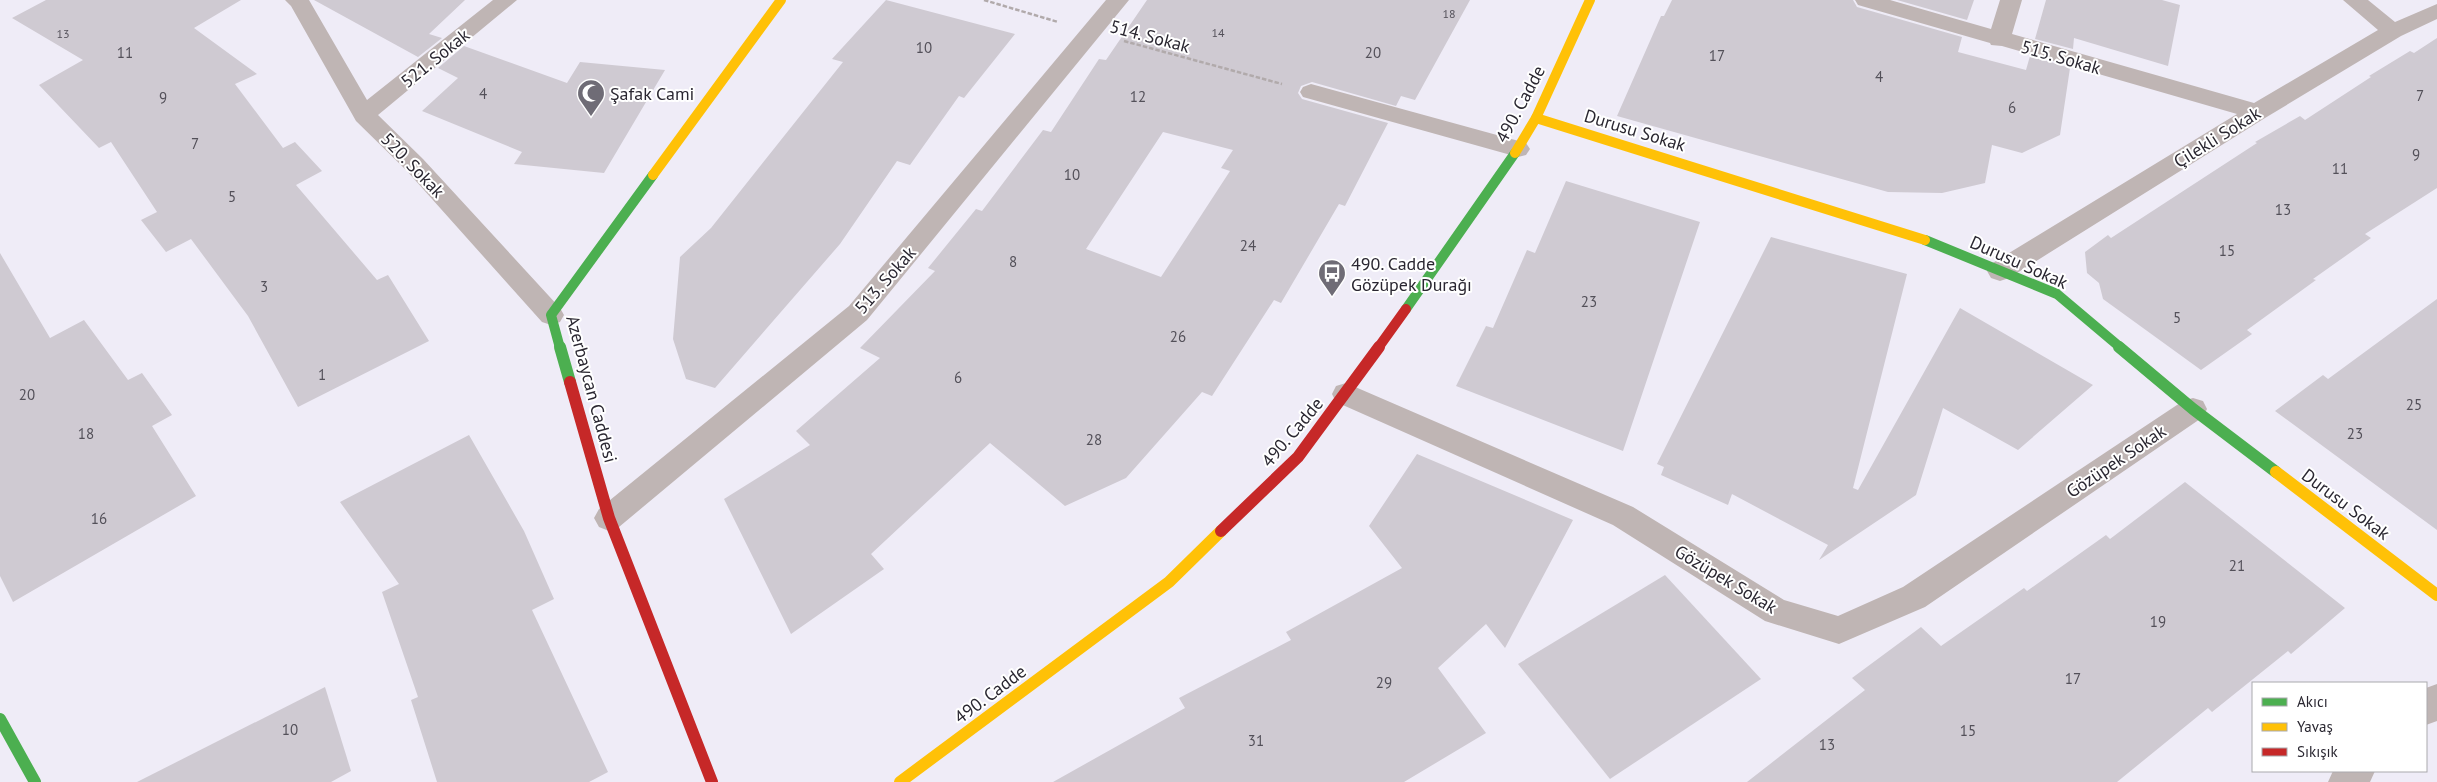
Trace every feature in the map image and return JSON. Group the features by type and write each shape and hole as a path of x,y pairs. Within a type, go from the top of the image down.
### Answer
{"street":[{"name":"520. Sokak","path":"296,0 299,2 364,115 415,165 551,315"},
{"name":"521. Sokak","path":"364,115 506,0"},
{"name":"Azerbaycan Caddesi","path":"712,782 609,518 551,315 781,0"},
{"name":"513. Sokak","path":"609,518 858,313 1118,0"},
{"name":"490. Cadde","path":"900,782 1170,582 1298,457 1346,394 1518,149 1536,118 1590,0"},
{"name":"515. Sokak","path":"1866,0 1999,40 2257,112"},
{"path":"1999,40 2011,0"},
{"path":"2354,0 2394,31"},
{"name":"Çilekli Sokak","path":"2000,271 2257,112 2394,31 2437,11"},
{"path":"1311,92 1518,149"},
{"name":"Durusu Sokak","path":"1536,118 1905,232 2057,294 2193,409 2437,596"},
{"name":"Gözüpek Sokak","path":"1346,394 1623,516 1776,611 1839,630 1914,597 2193,409"},
{"path":"2427,709 2437,700"},
{"path":"0,719 35,782"},
{"path":"2345,782 2357,772"}],"path":[{"name":"514. Sokak","path":"984,0 1092,33 1311,92"}],"building":[{"path":"46,0 241,0 194,28 257,74 235,84 283,148 295,142 322,171 296,185 377,280 388,275 429,341 298,407 248,316 191,239 166,252 141,220 157,212 111,142 99,148 39,85 83,60 12,18"},
{"path":"314,0 465,0 429,34 442,38 418,57"},
{"path":"886,0 1015,34 964,98 959,96 910,165 897,161 840,244 715,388 686,379 673,339 680,257 711,228 843,62 832,59"},
{"path":"1147,0 1470,0 1415,100 1401,96 1396,106 1312,82 1301,86 1298,93 1302,99 1388,123 1345,206 1339,204 1281,303 1274,300 1212,396 1202,392 1126,478 1065,506 990,443 871,554 884,569 791,634 724,499 810,445 796,431 880,358 860,348 935,271 928,268 976,209 982,211 1043,130 1051,132 1099,59 1106,60","holes":["1163,132 1233,150 1221,168 1230,171 1161,277 1086,249"]},
{"path":"1672,0 1853,0 1857,7 1962,37 1958,52 2026,70 2030,56 2070,68 2060,135 2022,153 1992,145 1985,183 1942,193 1888,192 1617,116 1661,16 1664,16"},
{"path":"1897,0 1974,0 1967,20"},
{"path":"2046,0 2162,0 2180,5 2168,66 2074,38 2073,49 2035,39"},
{"path":"2437,38 2437,188 2365,234 2371,238 2313,279 2316,280 2247,330 2252,334 2201,370 2103,299 2099,283 2087,273 2085,252 2108,235 2111,238 2257,143 2255,142 2300,116 2305,120 2371,77 2369,76 2410,51 2414,53"},
{"path":"464,46 567,83 580,62 665,70 604,173 514,164 522,152 422,111 458,78 438,68"},
{"path":"1566,181 1700,222 1623,451 1456,386 1486,326 1493,328 1527,250 1535,253"},
{"path":"1771,237 1907,274 1853,488 1858,490 1960,308 2093,385 2018,450 1943,408 1916,495 1819,560 1828,545 1732,494 1728,505 1661,475 1664,467 1657,464"},
{"path":"0,253 50,338 84,320 128,380 142,373 172,415 152,426 196,496 13,602 0,576"},
{"path":"2437,299 2437,530 2275,411 2323,375 2328,379"},
{"path":"469,435 524,531 554,599 532,610 608,772 589,782 437,782 411,700 418,697 382,592 399,584 340,502"},
{"path":"1417,454 1573,520 1505,648 1486,624 1438,668 1486,733 1404,782 1053,782 1185,708 1179,698 1291,640 1286,632 1402,568 1369,526"},
{"path":"2185,482 2345,608 2291,654 2288,651 2212,712 2208,708 2117,782 1747,782 1865,690 1852,678 1921,627 1941,646 2024,588 2027,591 2106,535 2110,539"},
{"path":"1665,575 1761,679 1610,779 1518,664"},
{"path":"325,687 351,771 331,782 137,782"}],"traffic: fast":[{"path":"1406,309 1515,153"},
{"path":"570,382 551,315 653,175"},
{"path":"1925,240 2057,294 2193,409 2276,472"},
{"path":"0,719 35,782"}],"traffic: slow":[{"path":"653,175 781,0"},
{"path":"1515,153 1536,118 1590,0"},
{"path":"1536,118 1905,232 1925,240"},
{"path":"2276,472 2437,595"},
{"path":"900,782 1169,582 1221,531"}],"traffic: jam":[{"path":"1221,531 1298,457 1406,309"},
{"path":"570,382 609,518 712,782"}],"place":[{"name":"Şafak Cami","path":"591,117"},
{"name":"490. Cadde Gözüpek Durağı","path":"1332,297"}]}
